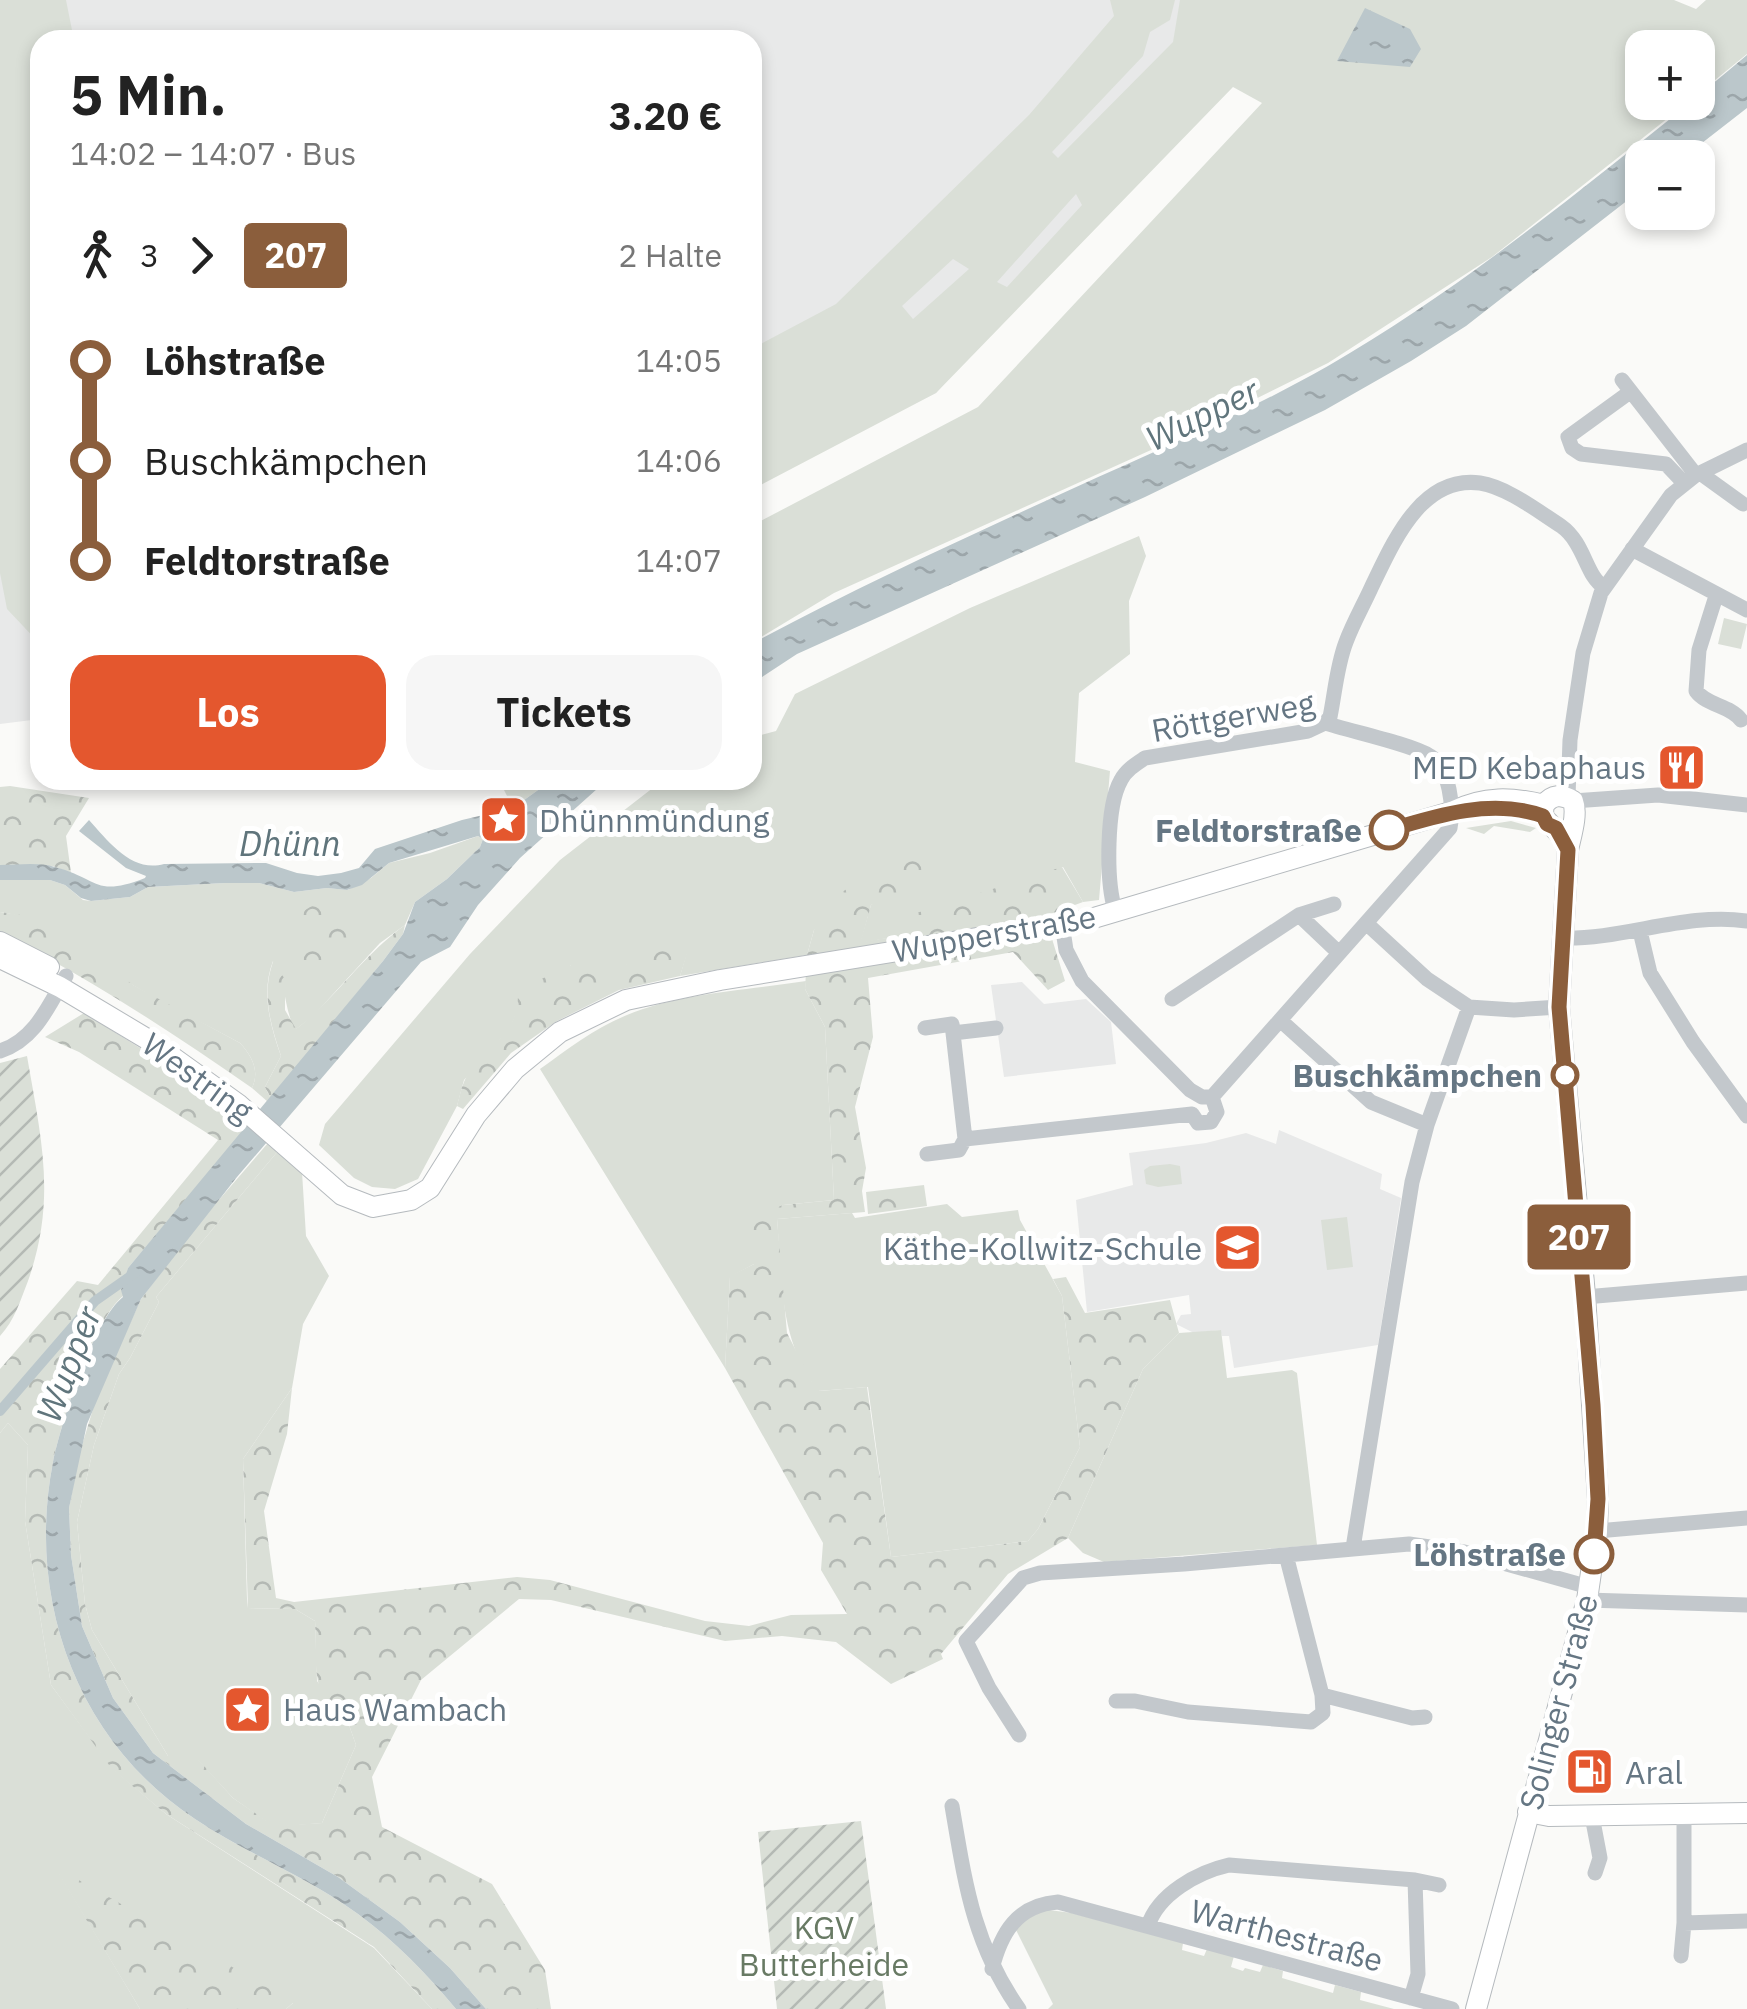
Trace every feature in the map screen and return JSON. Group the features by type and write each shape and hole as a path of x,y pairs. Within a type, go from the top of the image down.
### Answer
{"main road":[{"name":"Wupperstraße","path":"643,995 1062,924 1454,811 1470,802 1506,798 1561,810"},
{"name":"Solinger Straße","path":"1476,2009 1588,1593 1598,1531 1585,1298 1559,1007 1568,850 1561,810"},
{"path":"0,942 63,981"},
{"name":"Westring","path":"0,958 63,981 243,1100 329,1174 384,1205 411,1200 430,1188 493,1092 543,1044 590,1015 643,995"},
{"path":"1528,1812 1549,1816 1747,1813"}],"street":[{"path":"1693,477 1626,386 1568,436 1572,448 1581,454 1666,464 1743,504"},
{"path":"1561,810 1583,653 1604,586 1671,496 1693,477 1747,450"},
{"path":"1324,723 1330,717 1345,644 1388,552 1402,526 1437,490 1478,483 1500,490 1564,528 1581,546 1596,582 1604,586"},
{"path":"1632,549 1747,610"},
{"path":"1716,596 1698,650 1696,691 1702,699 1737,714 1740,720"},
{"name":"Röttgerweg","path":"1115,910 1111,896 1111,814 1118,784 1145,758 1308,730 1324,723 1428,755 1442,773 1454,811"},
{"name":"Wupperstraße","path":"1561,810 1597,799 1658,795 1747,804"},
{"path":"965,1139 1192,1114 1450,828 1454,811"},
{"path":"1172,1000 1299,916 1334,904"},
{"path":"1299,916 1339,953"},
{"path":"1562,938 1590,939 1696,920 1747,921"},
{"path":"1062,924 1066,950 1082,981 1205,1096 1216,1112 1211,1122 1198,1123 1192,1114"},
{"path":"1366,924 1427,979 1469,1007 1559,1007"},
{"path":"1640,931 1650,973 1692,1042 1747,1116"},
{"path":"0,1051 29,1034 63,981"},
{"path":"1353,1548 1412,1182 1469,1007"},
{"path":"1280,1020 1371,1102 1428,1125"},
{"path":"925,1028 952,1024 965,1139 958,1150 927,1154"},
{"path":"953,1033 996,1028"},
{"path":"1585,1298 1747,1283"},
{"path":"1598,1531 1747,1518"},
{"path":"1019,1735 966,1641 1023,1578 1040,1573 1409,1544 1464,1552 1588,1593 1747,1604"},
{"path":"1116,1701 1188,1712 1311,1722 1322,1713 1322,1696 1286,1555"},
{"path":"1322,1696 1412,1718 1425,1717"},
{"path":"952,1806 968,1900 978,1934 992,1970 1019,2009"},
{"path":"1681,1956 1684,1814"},
{"path":"1592,1816 1600,1858 1595,1873"},
{"name":"Warthestraße","path":"1148,1926 1156,1906 1202,1874 1229,1865 1438,1885"},
{"name":"Warthestraße","path":"1412,1998 1418,1974 1414,1880"},
{"name":"Warthestraße","path":"1004,1933 1014,1920 1032,1908 1058,1902 1452,2009"},
{"path":"1684,1923 1747,1920"},
{"path":"978,1934 1004,1933 992,1970"}],"shaded area":[{"path":"0,0 1231,0 1237,52 936,393 762,478 762,30 30,30 30,720 0,724"},
{"path":"1022,982 1044,1004 1086,999 1111,1022 1116,1064 1004,1077 991,985"},
{"name":"Käthe-Kollwitz-Schule","path":"1279,1130 1382,1174 1380,1189 1401,1198 1378,1345 1234,1368 1229,1336 1222,1336 1220,1330 1194,1333 1176,1324 1181,1315 1191,1314 1189,1295 1087,1312 1076,1200 1133,1185 1129,1153 1206,1143 1246,1133 1276,1144"}],"green space":[{"path":"0,0 66,0 72,30 30,30 30,633 7,609 0,573"},
{"path":"1110,0 1175,0 1170,20 1150,32 1143,56 1052,152 1058,158 1173,42 1180,0 1674,0 1696,9 1706,0 1747,0 1747,54 1715,80 1715,30 1625,30 1625,120 1665,120 1640,140 1625,140 1625,152 1492,257 1328,363 1171,441 834,593 762,637 762,520 978,407 1262,103 1233,87 936,393 762,484 762,343 836,304 1029,115 1114,16","holes":["1076,194 1082,205 1007,287 997,282","953,259 969,269 913,319 902,306"]},
{"path":"1139,536 1146,556 1129,601 1130,654 1079,693 1075,762 1110,771 1099,900 1083,902 1063,867 899,936 860,943 871,905 934,858 814,930 807,955 680,976 687,952 626,965 571,965 518,1009 510,1028 464,1080 457,1106 418,1179 395,1189 372,1187 354,1178 319,1145 325,1124 470,954 560,860 650,790 762,790 762,735 776,731 795,694 970,608"},
{"path":"1724,618 1747,624 1741,649 1718,644"},
{"path":"0,787 89,798 66,836 71,873 53,866 0,865"},
{"path":"504,790 538,790 513,808"},
{"path":"1511,821 1536,828 1530,832 1494,826 1484,834 1466,828"},
{"path":"478,836 483,839 480,847 447,879 415,902 405,925 380,943 313,1016 295,1030 273,961 267,997 281,1056 265,1087 271,1099 268,1102 252,1088 254,1064 240,1043 136,987 58,932 0,912 0,880 50,880 91,901 130,897 148,887 225,883 259,883 294,892 348,890 389,863"},
{"path":"919,848 934,858 929,885 871,905 861,942 899,936 910,915 1062,867 1083,902 1045,916 1065,981 1048,990 1013,952 868,978 873,1037 855,1107 866,1168 862,1191 865,1212 777,1219 787,1333 812,1382 818,1382 819,1391 867,1387 891,1557 1028,1541 1038,1529 1080,1447 1062,1296 1053,1279 1066,1277 1085,1313 1170,1300 1179,1333 1143,1369 1068,1538 1008,1574 941,1654 943,1659 891,1684 836,1642 782,1636 725,1641 551,1600 519,1599 421,1680 372,1777 382,1827 492,1884 545,1970 551,2009 486,2009 450,1968 400,1922 338,1877 246,1824 153,1753 113,1698 82,1626 71,1555 69,1508 79,1455 97,1396 141,1299 199,1223 268,1143 278,1151 156,1297 159,1302 119,1374 94,1445 77,1522 85,1604 92,1630 168,1756 195,1756 233,1798 274,1826 322,1823 356,1745 349,1725 336,1716 321,1693 315,1621 295,1609 248,1608 243,1459 292,1388 287,1434 264,1511 276,1598 294,1602 517,1577 550,1580 705,1621 749,1626 791,1615 847,1614 821,1570 823,1543 725,1368 730,1276 754,1264 753,1218 783,1205 834,1200 825,1027 805,989 807,955 814,930 833,897"},
{"path":"336,902 354,916 347,948 318,989 308,988 302,912 315,904"},
{"path":"0,912 34,917 83,945 133,985 240,1043 253,1064 252,1088 129,1006 0,933"},
{"path":"79,913 113,916 107,931 78,921"},
{"path":"405,925 383,961 271,1099 265,1087 281,1056 268,996 274,959 285,980 285,1010 296,1029"},
{"path":"636,950 688,951 680,976 619,990 557,1021 511,1053 463,1109 457,1106 471,1069 513,1020 518,990 571,965 626,965"},
{"path":"806,981 805,989 825,1027 834,1200 783,1205 754,1264 730,1277 725,1368 540,1069 604,1026 647,1008 692,997"},
{"path":"84,1013 164,1063 248,1126 128,1268 123,1296 90,1349 63,1423 53,1462 47,1514 47,1565 55,1615 70,1663 91,1708 119,1750 154,1787 215,1832 319,1888 358,1914 410,1959 456,2009 432,2009 374,1947 166,1814 112,1769 51,1685 25,1521 28,1445 8,1423 0,1433 0,1369 77,1281 98,1285 218,1140 79,1052 45,1037"},
{"path":"27,1056 44,1168 42,1223 28,1281 0,1336 0,1063"},
{"path":"278,1151 302,1172 306,1236 329,1276 303,1324 292,1388 243,1459 248,1608 295,1609 315,1621 317,1681 349,1725 356,1745 322,1823 274,1827 233,1798 195,1757 168,1756 92,1630 85,1604 77,1522 94,1445 119,1374 159,1302 156,1297"},
{"path":"1170,1164 1180,1166 1182,1184 1146,1184 1144,1170"},
{"path":"924,1185 927,1206 868,1214 866,1192"},
{"path":"947,1204 962,1217 1018,1210 1062,1296 1080,1447 1028,1541 891,1557 868,1387 818,1391 805,1372 785,1309 777,1219 852,1213 855,1218"},
{"path":"1347,1217 1353,1267 1327,1270 1321,1220"},
{"path":"1221,1330 1227,1378 1292,1370 1297,1373 1317,1545 1104,1562 1083,1553 1068,1538 1143,1369 1179,1333"},
{"path":"8,1423 28,1445 25,1521 51,1685 113,1769 166,1814 374,1948 432,2009 286,2009 293,2003 56,1868 140,2009 0,2009 0,1433"},
{"name":"KGV Butterheide","path":"861,1821 886,2009 777,2009 758,1832"},
{"path":"54,1866 294,2002 286,2009 140,2009"},
{"path":"1049,1910 1183,1943 1182,1950 1204,1956 1207,1949 1234,1956 1231,1967 1243,1971 1245,1968 1260,1972 1263,1965 1283,1971 1282,1978 1333,1993 1335,1985 1361,1992 1360,2000 1394,2009 1048,2009 1053,2004 1015,1928 1035,1913"}],"water":[{"path":"1365,8 1410,29 1421,49 1410,67 1337,61"},
{"path":"1747,55 1747,108 1706,140 1643,140 1668,120 1715,120 1715,82"},
{"path":"1625,154 1625,202 1466,326 1411,361 1325,410 1145,497 797,654 762,677 762,638 912,563 1297,383 1423,306"},
{"path":"538,790 596,790 520,858 478,905 450,947 421,962 237,1177 141,1299 87,1424 69,1508 71,1555 82,1626 113,1698 153,1753 246,1824 338,1877 400,1922 450,1968 486,2009 456,2009 372,1924 319,1888 195,1819 154,1787 119,1750 91,1708 70,1663 55,1615 47,1565 47,1514 53,1462 63,1423 90,1349 123,1297 121,1290 128,1268 383,961 403,934 415,902 447,879 480,847 483,839 478,836 389,863 362,885 347,890 294,892 259,883 225,883 148,887 130,897 91,901 50,880 0,880 0,865 49,865 105,886 145,878 79,831 89,820 122,854 142,864 266,863 318,876 359,868 375,849 462,820 513,808"}],"waterway":[{"name":"Wupper","path":"0,1411 95,1301 135,1273"}],"bus line":[{"name":"207","path":"1389,830 1454,811 1510,808 1543,816 1547,824 1556,828 1568,850 1559,1007 1593,1405 1598,1499 1594,1554"}],"place":[{"name":"MED Kebaphaus","path":"1681,767"},
{"name":"Dhünnmündung","path":"504,820"},
{"name":"Feldtorstraße","path":"1389,830"},
{"name":"Buschkämpchen","path":"1565,1075"},
{"name":"Käthe-Kollwitz-Schule","path":"1237,1248"},
{"name":"Löhstraße","path":"1594,1554"},
{"name":"Haus Wambach","path":"248,1709"},
{"name":"Aral","path":"1590,1772"}],"water label":[{"name":"Dhünn","path":"290,843"}]}
